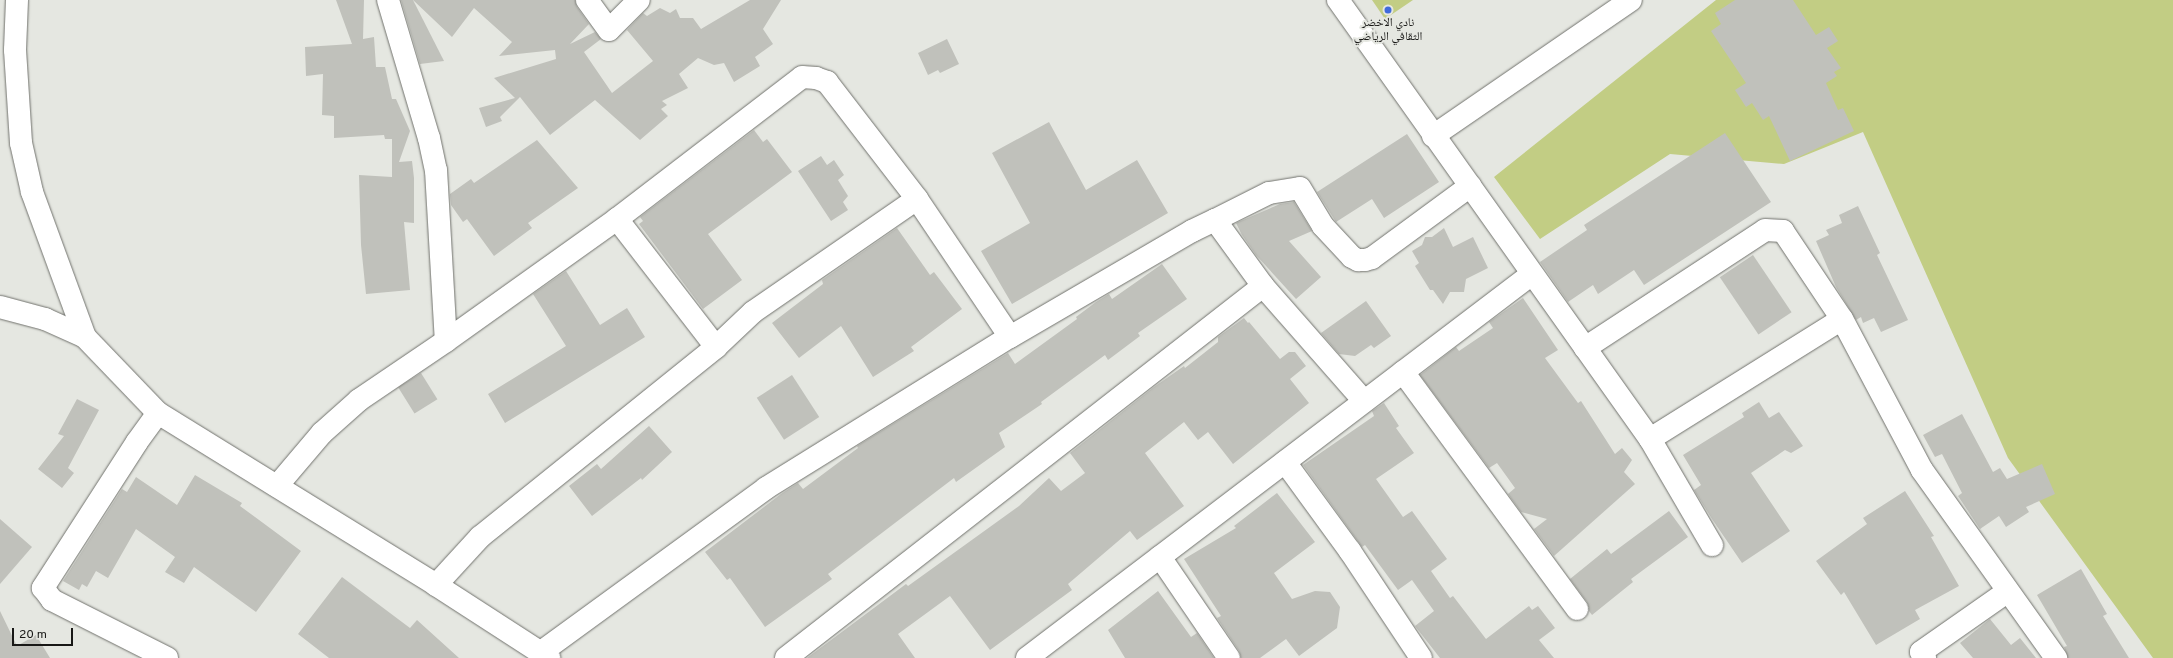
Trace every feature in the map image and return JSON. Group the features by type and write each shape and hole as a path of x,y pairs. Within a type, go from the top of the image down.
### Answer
{"street":[{"path":"17,0 15,50 21,143 32,192 85,337"},
{"path":"388,0 429,138 436,170 446,341"},
{"path":"587,0 609,30 639,0"},
{"path":"1338,0 1433,136 1650,438 1712,545"},
{"path":"1433,136 1631,0"},
{"path":"277,486 322,433 359,400 446,341 617,218 802,77 816,78 827,82 917,199 1010,337"},
{"path":"0,307 45,319 85,337 158,413 436,585 544,656 766,488 1010,337 1192,231 1269,193 1300,188 1324,226 1352,257 1358,260 1365,260 1372,258 1470,186"},
{"path":"436,585 480,538 716,347 753,312 917,199"},
{"path":"617,218 716,347"},
{"path":"1215,220 1262,286 1364,401"},
{"path":"1585,348 1765,230 1783,231 1842,319 1922,470 2056,658"},
{"path":"1027,658 1532,274"},
{"path":"786,658 1262,286"},
{"path":"1650,438 1842,319"},
{"path":"1403,372 1577,609"},
{"path":"158,413 137,442 43,588 52,600 167,658"},
{"path":"1285,462 1346,545 1421,658"},
{"path":"1160,557 1229,658"},
{"path":"1925,658 1921,652 2008,591"}],"green space":[{"name":"نادي الاخضر الثقافي الرياضي","path":"1372,0 1413,0 1385,19"},
{"path":"1716,0 2173,0 2173,658 2153,658 2008,458 1863,132 1784,164 1670,154 1540,239 1494,177"}],"building":[{"path":"336,0 364,0 363,39 374,37 376,67 385,67 392,99 396,99 410,131 399,162 412,161 414,178 414,223 404,222 410,290 366,294 361,245 359,175 392,177 392,139 385,139 384,135 334,138 334,116 322,115 323,74 306,76 305,47 352,44"},
{"path":"401,0 413,0 444,61 420,64"},
{"path":"413,0 575,0 577,7 589,24 570,44 595,32 601,39 584,52 612,93 653,61 627,30 643,13 647,16 660,8 670,13 676,9 680,18 693,18 701,29 750,0 781,0 763,29 773,44 755,57 760,66 734,82 724,63 714,65 698,58 679,74 688,88 662,101 667,105 661,109 668,116 640,140 595,100 550,135 520,97 500,117 502,121 486,127 479,108 515,98 494,78 556,59 555,50 499,56 512,42 474,8 452,37"},
{"path":"1735,0 1793,0 1816,35 1829,27 1838,41 1827,48 1841,68 1834,72 1837,76 1826,83 1838,110 1843,108 1854,131 1790,161 1769,116 1763,120 1752,103 1746,107 1735,90 1746,83 1711,31 1721,24 1715,13"},
{"path":"947,39 959,64 940,73 938,70 928,75 918,53"},
{"path":"1049,122 1086,190 1137,160 1168,213 1012,304 981,251 1030,223 992,153"},
{"path":"754,130 763,142 767,139 792,172 708,234 742,280 703,309 639,224 643,221 640,217"},
{"path":"1725,133 1771,202 1644,285 1634,270 1598,294 1593,285 1568,302 1540,262 1587,230 1584,225"},
{"path":"1407,134 1439,182 1384,218 1372,199 1336,222 1317,192"},
{"path":"537,140 578,188 528,223 532,228 494,256 467,219 463,222 451,205 450,194 471,179 474,183"},
{"path":"821,156 827,165 834,160 844,175 838,180 848,196 843,202 848,210 831,221 798,171"},
{"path":"1294,202 1312,231 1289,241 1321,277 1296,299 1256,255 1242,235 1236,223 1280,204"},
{"path":"1858,206 1880,253 1877,255 1908,320 1881,332 1874,318 1863,323 1861,317 1856,320 1836,287 1816,241 1829,235 1826,230 1842,223 1839,215"},
{"path":"897,228 930,275 934,272 962,309 911,347 914,351 873,377 841,326 799,358 772,323 823,284 822,280"},
{"path":"1444,228 1453,247 1473,237 1488,268 1466,279 1464,292 1450,292 1443,304 1433,290 1430,290 1415,266 1419,263 1412,251 1422,245 1425,237 1432,237"},
{"path":"1753,255 1792,312 1758,335 1720,277"},
{"path":"1162,264 1187,299 1138,333 1140,336 1108,360 1105,355 1041,402 1042,404 999,433 1005,447 956,482 954,478 828,574 832,579 765,627 730,578 727,580 705,552 781,494 798,483 803,489 858,448 857,446 1008,353 1015,364 1077,319 1076,317 1096,302 1109,294 1112,299"},
{"path":"566,271 600,325 627,308 645,337 505,423 488,394 566,346 533,294"},
{"path":"1523,298 1558,350 1545,358 1578,403 1581,401 1615,454 1622,448 1632,460 1624,472 1635,484 1554,556 1534,529 1547,519 1521,512 1508,494 1515,488 1497,463 1489,468 1420,375 1456,347 1459,351 1493,328 1489,322"},
{"path":"1366,301 1391,336 1374,348 1371,345 1355,356 1339,354 1321,333"},
{"path":"1244,318 1280,359 1289,352 1295,352 1306,366 1290,379 1309,403 1233,464 1208,432 1198,440 1184,422 1145,453 1184,506 1137,540 1130,531 1068,584 1072,590 990,650 950,596 898,634 915,658 807,658 906,584 908,586 1019,506 1049,478 1061,491 1085,473 1070,453 1154,387 1184,366 1185,368 1218,342 1218,337"},
{"path":"421,373 437,399 415,414 398,387"},
{"path":"792,375 819,417 784,440 757,398"},
{"path":"77,399 99,410 68,468 74,473 62,488 38,469 64,436 58,434"},
{"path":"1759,402 1769,418 1779,412 1803,446 1791,453 1785,450 1751,473 1790,531 1742,563 1694,490 1701,485 1683,455 1744,417 1742,413"},
{"path":"1384,403 1399,426 1396,428 1414,453 1376,479 1403,517 1412,511 1447,559 1431,571 1450,598 1453,596 1486,639 1529,606 1532,610 1538,606 1555,628 1539,640 1554,658 1440,658 1415,626 1434,611 1412,580 1398,590 1365,545 1362,547 1303,465 1374,416 1372,411"},
{"path":"1962,414 1993,472 2000,468 2007,479 2042,464 2055,494 2026,507 2029,512 2006,527 1999,516 1980,529 1958,496 1962,493 1942,454 1935,457 1923,435"},
{"path":"649,426 672,452 642,480 641,478 592,516 569,486 597,464 601,469"},
{"path":"195,475 242,503 240,506 301,551 256,612 194,567 184,583 165,572 175,557 136,529 108,578 96,571 87,587 82,584 79,590 63,581 122,489 127,492 136,477 177,505"},
{"path":"1905,491 1934,536 1931,537 1959,586 1915,610 1920,619 1876,645 1844,592 1841,595 1816,561 1867,524 1863,518"},
{"path":"1277,493 1315,542 1274,573 1292,599 1315,591 1330,592 1340,607 1337,628 1299,656 1286,639 1260,658 1241,658 1239,651 1217,618 1221,616 1184,559 1236,528 1234,526"},
{"path":"1669,511 1688,537 1631,579 1633,582 1592,615 1589,611 1587,602 1570,579 1607,549 1611,554"},
{"path":"0,519 32,547 0,584"},
{"path":"2081,569 2107,614 2103,616 2129,658 2068,658 2064,647 2067,646 2037,595"},
{"path":"342,577 410,628 417,620 459,658 329,658 298,634"},
{"path":"1158,591 1191,637 1197,633 1214,658 1125,658 1108,630"},
{"path":"0,611 17,646 36,635 50,658 0,658"},
{"path":"1990,619 2011,645 2020,638 2036,658 1973,658 1960,643"}],"place":[{"name":"نادي الاخضر الثقافي الرياضي","path":"1388,10"}]}
